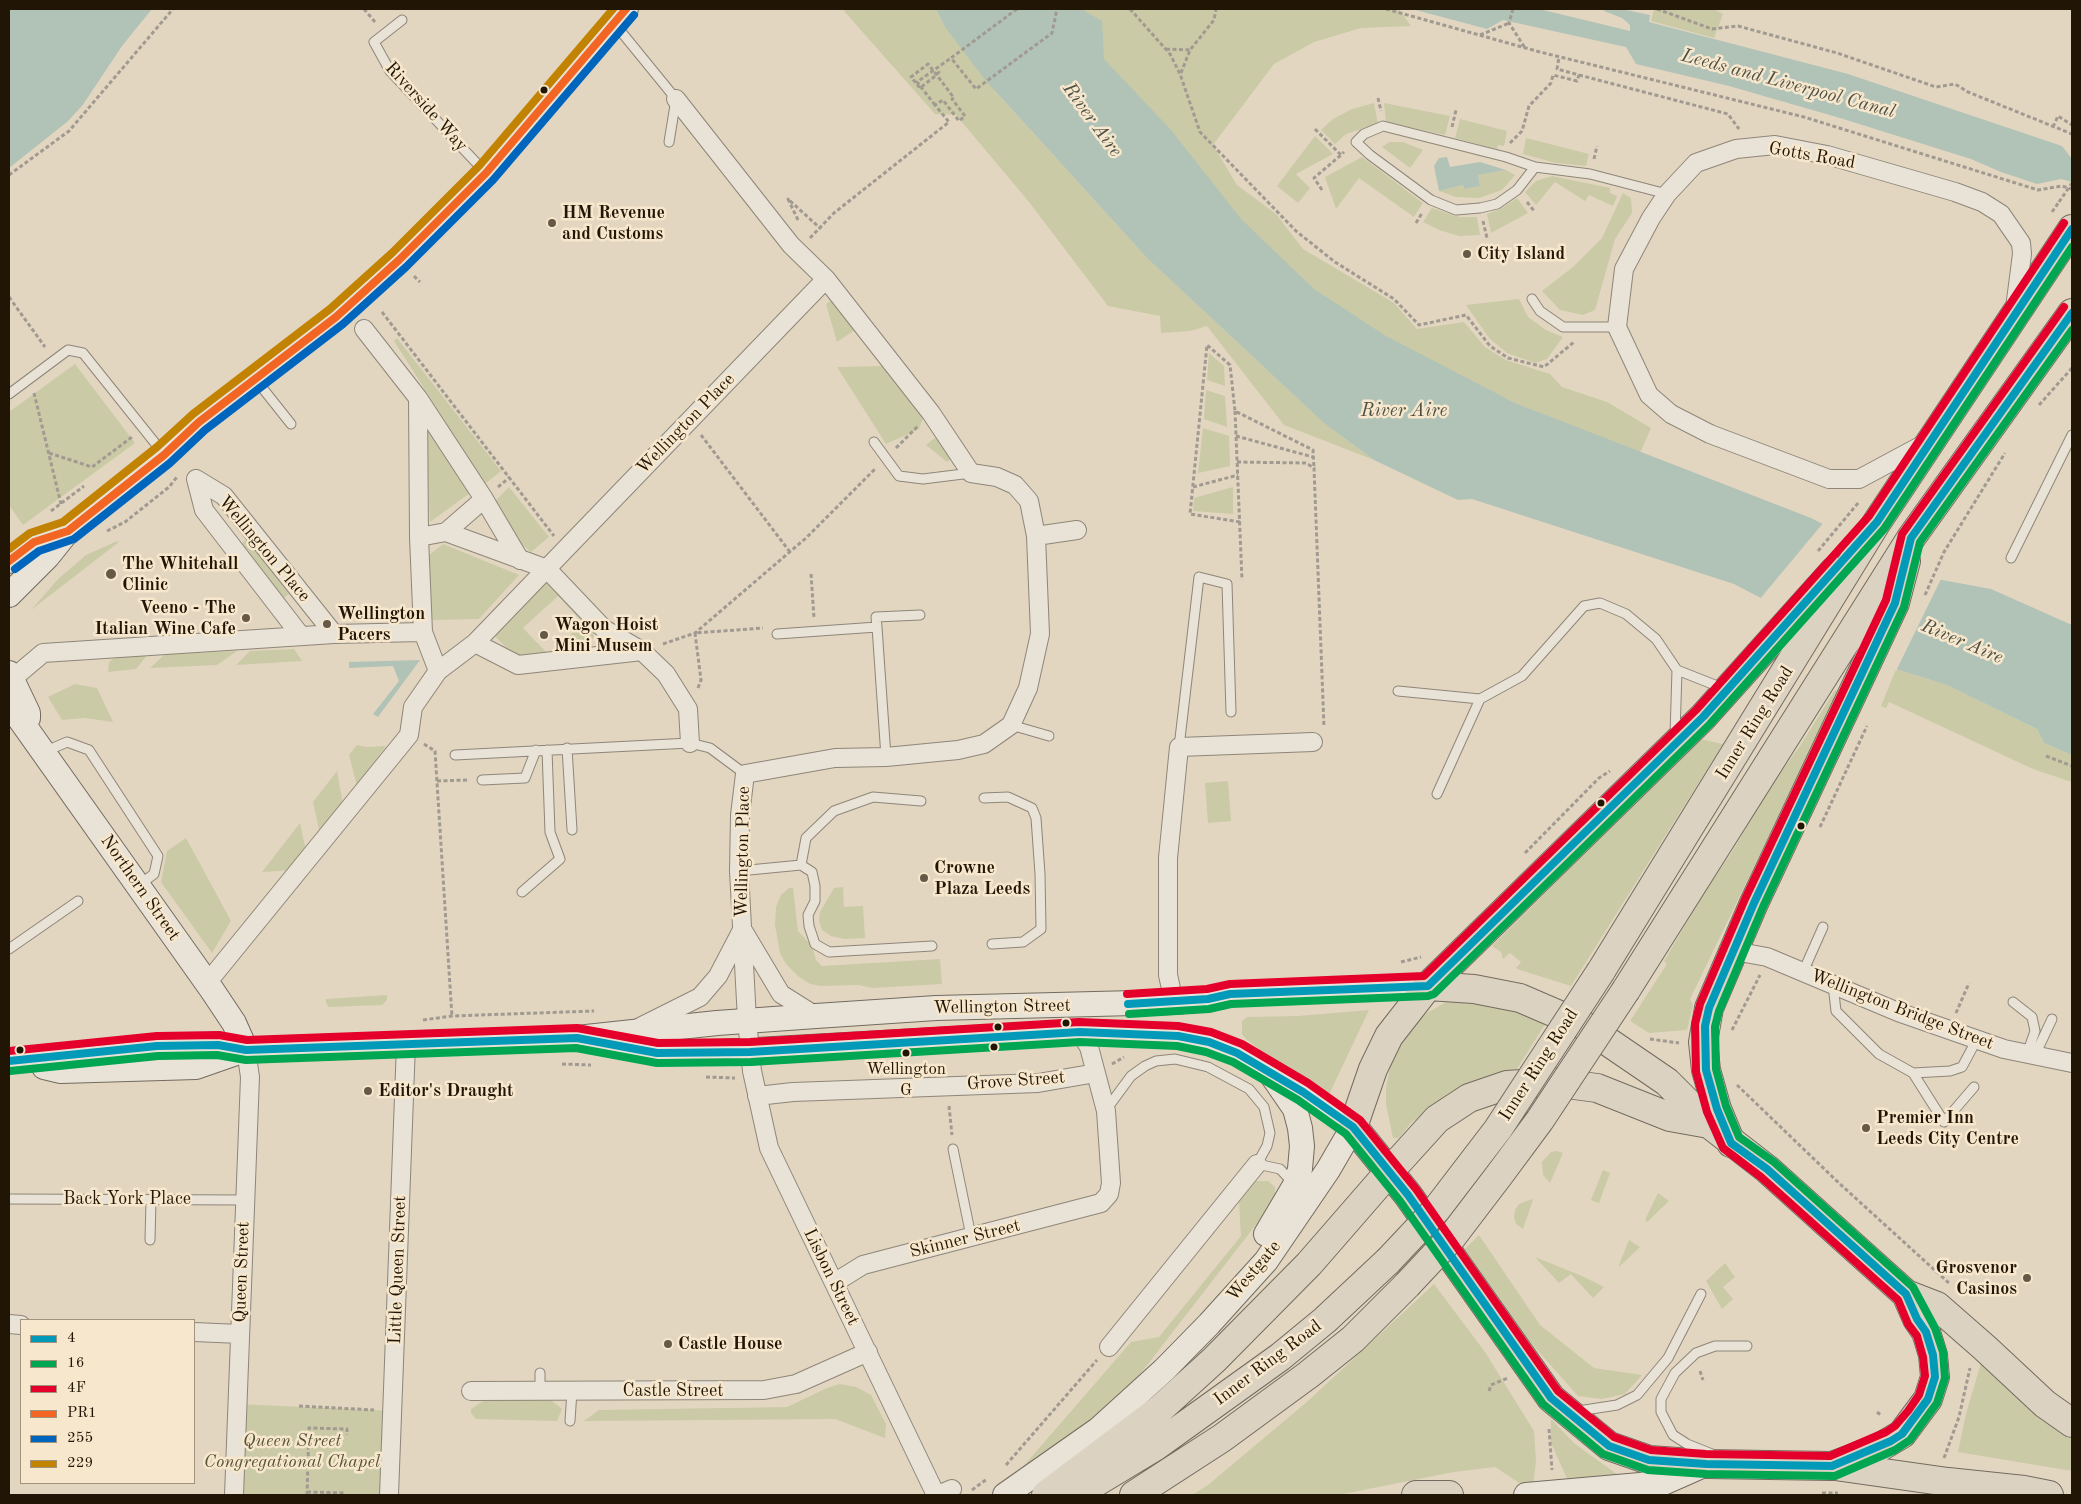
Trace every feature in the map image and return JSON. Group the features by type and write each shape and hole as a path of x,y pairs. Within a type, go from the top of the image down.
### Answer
{"main road":[{"path":"1878,522 2072,228"},
{"name":"Inner Ring Road","path":"1137,1494 1222,1438 1308,1375 1353,1338 1452,1237 1540,1120 1626,990 1828,667 1912,538 2072,312"},
{"name":"Inner Ring Road","path":"1075,1495 1156,1446 1280,1356 1325,1320 1388,1261 1436,1210 1498,1129 1601,971 1878,522"},
{"name":"Westgate","path":"1352,1127 1373,1069 1389,1036 1428,986 1728,690 1878,522"},
{"path":"1731,1143 1717,1109 1708,1079 1704,1042 1709,1008 1857,682 1895,603 1912,538"},
{"path":"1428,986 1474,989 1520,998 1584,1026 1667,1082 1709,1124 1731,1143 1767,1168 1906,1294 1937,1306 2045,1404 2072,1423"},
{"path":"1046,1495 1159,1410 1214,1360 1309,1264 1437,1119 1469,1098 1507,1085 1551,1082 1597,1088 1670,1117 1709,1124"},
{"path":"1352,1127 1389,1172 1551,1398 1609,1446 1650,1460 1706,1464 1738,1463 1832,1466 2024,1490 2049,1495"},
{"path":"1832,1466 1877,1449 1896,1438 1916,1417 1928,1398 1935,1376 1932,1355 1926,1332 1917,1319 1906,1294"},
{"path":"1416,1495 1449,1495"}],"street":[{"path":"12,591 48,556 68,531 164,455 199,422 336,317 399,260 486,173 620,16"},
{"path":"676,99 791,245 826,279 931,413 970,473 998,477 1015,485 1029,501 1036,536 1040,634 1028,688 1011,725"},
{"name":"Gotts Road","path":"1618,326 1624,269 1650,218 1667,194 1696,163 1736,149 1775,145 1827,155 1956,192 1982,202 2001,214 2021,243 2022,254 2015,314"},
{"name":"Wellington Place","path":"409,734 413,707 438,671 475,643 826,279"},
{"path":"1618,326 1649,395 1671,414 1710,434 1793,467 1830,479 1859,479 1933,440"},
{"path":"364,329 418,398 484,499 520,560"},
{"path":"418,398 419,537 423,632 438,671"},
{"name":"Wellington Place","path":"301,636 204,510 196,479 224,496 334,634"},
{"path":"419,537 446,532 484,499"},
{"path":"1036,536 1076,530"},
{"path":"9,561 34,542 68,531"},
{"path":"446,532 547,569 604,629 642,650 666,674 688,709 690,743"},
{"path":"10,676 43,654 334,634 423,632"},
{"path":"475,643 518,665 642,650"},
{"name":"Northern Street","path":"10,676 28,713 18,725"},
{"name":"Northern Street","path":"9,704 18,725 44,752 207,983 234,1023 246,1050"},
{"name":"Wellington Place","path":"750,1052 739,870 740,815 745,774 835,758 886,757 958,750 984,744 1011,725"},
{"path":"207,983 409,734"},
{"path":"1174,1002 1168,975 1168,858 1179,747 1313,742"},
{"name":"Wellington Place","path":"742,930 781,994 816,1016"},
{"name":"Wellington Place","path":"631,1031 700,997 718,976 742,930"},
{"name":"Wellington Bridge Street","path":"1734,951 1766,957 1898,1012 1977,1039 2072,1063"},
{"name":"Wellington Street","path":"12,1061 157,1046 218,1045 246,1050 577,1038 747,1020 936,1008 1174,1002 1208,999 1240,993 1428,986"},
{"path":"1080,1032 1089,1047 1106,1111"},
{"name":"Wellington Street","path":"577,1038 657,1053 750,1052 1080,1032 1178,1036 1209,1042 1237,1053 1303,1092 1352,1127"},
{"name":"Little Queen Street","path":"389,1495 406,1044"},
{"name":"Queen Street","path":"234,1495 250,1077 246,1050"},
{"name":"Lisbon Street","path":"750,1052 757,1096 769,1148 868,1352 948,1493"},
{"path":"1209,1324 1278,1215 1300,1169 1302,1146 1295,1109 1269,1072"},
{"name":"Grove Street","path":"757,1096 1038,1083 1096,1074"},
{"name":"Skinner Street","path":"834,1283 863,1265 971,1236 1050,1218 1101,1203 1109,1194 1111,1183 1106,1111"},
{"name":"Westgate","path":"1005,1495 1099,1429 1164,1370 1209,1324 1266,1261 1328,1170 1352,1127"},
{"path":"1109,1347 1257,1164"},
{"path":"195,1332 240,1334"},
{"name":"Castle Street","path":"471,1391 764,1390 796,1384 868,1352"},
{"path":"1526,1495 1619,1491 1663,1483 1706,1464"}],"lane":[{"path":"620,16 676,99 669,142"},
{"name":"Riverside Way","path":"402,20 374,42 390,71 486,173"},
{"path":"1535,167 1517,190 1497,204 1456,210 1431,200 1370,155 1356,142 1364,134 1383,126 1506,157 1535,167 1590,174 1667,194"},
{"path":"1532,299 1540,311 1563,327 1618,326"},
{"path":"9,394 68,350 83,353 164,455"},
{"path":"256,380 291,424"},
{"path":"2011,558 2072,435"},
{"path":"874,442 899,476 923,479 970,473"},
{"path":"1179,747 1199,577 1226,584 1231,712"},
{"path":"1398,691 1480,699 1522,676 1584,606 1600,603 1626,614 1656,639 1677,670 1728,690"},
{"path":"886,757 876,617 920,615"},
{"path":"778,634 877,627"},
{"path":"1675,743 1677,670"},
{"path":"1437,794 1480,699"},
{"path":"1011,725 1050,736"},
{"path":"44,752 66,742 89,750 158,856 154,874 138,885"},
{"name":"Wellington Place","path":"455,755 690,743 710,748 745,774"},
{"path":"567,748 572,830"},
{"path":"482,780 524,778 536,750"},
{"path":"522,892 560,859 550,832 547,750"},
{"path":"801,865 806,838 834,811 873,796 921,801"},
{"path":"984,798 1008,797 1032,808 1036,818 1040,874 1041,929 1023,942 992,944"},
{"path":"739,870 801,865 812,872 815,886 815,901 808,915 815,944 829,952 932,946"},
{"path":"9,948 78,901"},
{"path":"1803,972 1823,927"},
{"path":"1833,985 1836,1011 1879,1054 1913,1073 1944,1122 1974,1087"},
{"path":"2013,1002 2032,1017 2035,1031 2031,1054"},
{"path":"2031,1054 2052,1019"},
{"path":"1913,1073 1950,1071 1962,1067 1977,1039"},
{"path":"1106,1111 1131,1076 1156,1061 1175,1059 1208,1067 1249,1089 1264,1107 1270,1133 1267,1146 1257,1164 1280,1169 1294,1185"},
{"path":"953,1149 971,1236"},
{"name":"Back York Place","path":"9,1199 245,1200"},
{"path":"150,1240 151,1200"},
{"path":"1567,1411 1617,1405 1637,1395 1668,1358 1701,1294"},
{"path":"1738,1463 1687,1444 1673,1435 1661,1412 1662,1399 1675,1373 1696,1353 1715,1346 1747,1346"},
{"path":"540,1373 540,1391"},
{"path":"570,1421 572,1391"}],"path":[{"path":"9,175 69,130 173,9"},
{"path":"804,232 808,240 834,213 948,122 917,82 1017,9"},
{"path":"951,58 976,89 1052,33 1058,9"},
{"path":"1130,9 1166,49 1180,74 1200,132 1296,231 1335,262 1394,299 1419,325 1466,315 1490,346 1508,358 1544,367 1576,340 1582,327"},
{"path":"1180,74 1190,50 1214,20 1216,9"},
{"path":"1386,9 1525,48 1804,117 2038,190 2062,186 2072,190"},
{"path":"1512,9 1509,23 1525,48"},
{"path":"1656,9 1712,29 1738,26 1837,53 1936,87 1955,84 1968,92 2072,134"},
{"path":"1480,35 1509,23"},
{"path":"1166,49 1190,50"},
{"path":"1560,57 1557,69 1728,114 1753,147"},
{"path":"935,106 943,100 959,121 965,116 952,99 954,98 939,78 933,71 928,64 911,77 920,88 934,77 939,72 937,69"},
{"path":"1506,157 1509,144 1522,132 1529,106 1551,83 1554,75 1577,81 1579,75"},
{"path":"2053,127 2058,116 2072,125"},
{"path":"1315,128 1340,155"},
{"path":"1322,190 1314,178 1356,142"},
{"path":"2059,202 2072,183"},
{"path":"800,224 788,199 821,228"},
{"path":"9,297 54,360"},
{"path":"382,312 544,521"},
{"path":"1240,522 1190,514 1207,345 1230,365 1236,436 1313,457"},
{"path":"2037,407 2072,368"},
{"path":"30,378 68,531"},
{"path":"1235,411 1312,450 1324,728 1313,742"},
{"path":"695,633 790,552 931,413"},
{"path":"690,421 790,552"},
{"path":"48,453 92,467 144,428"},
{"path":"1944,552 2010,445"},
{"path":"1237,462 1306,463 1314,468"},
{"path":"1193,487 1238,475"},
{"path":"811,574 815,631"},
{"path":"642,650 695,633 777,627 778,634"},
{"path":"688,709 693,706 701,680 695,633"},
{"path":"1820,827 1869,721"},
{"path":"409,734 435,751 453,1042"},
{"path":"2046,756 2072,766"},
{"path":"437,781 482,780"},
{"path":"1731,1034 1753,991 1766,957"},
{"path":"1948,1029 1969,983"},
{"path":"1651,1040 1685,1044"},
{"path":"556,1064 594,1065"},
{"path":"1735,1084 1840,1184 1956,1289"},
{"path":"948,1086 953,1149"},
{"path":"1004,1467 1109,1347"},
{"path":"1940,1481 1945,1452 1959,1417 1971,1363 1985,1348"},
{"path":"299,1406 392,1411"},
{"path":"345,1494 307,1494 309,1428 347,1429 347,1435"},
{"path":"948,1493 989,1478"},
{"path":"1817,1493 1845,1494"}],"green space":[{"path":"847,9 936,9 945,27 1004,9 1399,9 1411,26 1361,28 1314,42 1274,64 1213,145 1237,185 1276,214 1303,249 1394,303 1417,329 1464,322 1485,347 1506,360 1550,374 1562,387 1607,402 1651,428 1640,453 1515,403 1387,339 994,90 1147,258 1325,424 1374,460 1284,425 1207,326 1190,331 1161,333 1160,316 1108,306 1029,202 956,115 935,114 844,11"},
{"path":"1654,9 1714,9 1723,14 1714,38 1651,21"},
{"path":"1374,103 1378,124 1346,134 1335,144 1321,130 1333,119 1352,109"},
{"path":"1384,103 1450,116 1445,135 1386,122"},
{"path":"1460,119 1507,131 1504,146 1498,145 1497,149 1455,138"},
{"path":"1315,136 1333,154 1296,174 1310,188 1298,203 1277,186"},
{"path":"1526,138 1589,154 1586,166 1556,163 1523,154"},
{"path":"1389,142 1403,142 1423,150 1410,168 1382,147"},
{"path":"1362,157 1423,203 1414,217 1359,178 1336,209 1325,177"},
{"path":"1506,170 1515,175 1502,190 1479,198 1456,197 1439,191 1463,185 1464,189 1480,186 1478,175"},
{"path":"1552,176 1610,188 1610,193 1617,196 1613,206 1589,195 1585,201 1555,182 1536,205 1525,192 1536,181"},
{"path":"1623,193 1631,198 1632,213 1615,239 1595,310 1583,315 1560,310 1542,291 1573,267 1602,238"},
{"path":"1517,198 1528,213 1491,233 1487,214 1502,208"},
{"path":"1432,208 1460,217 1477,217 1480,235 1459,236 1439,230 1423,222"},
{"path":"833,299 858,328 837,342 826,304"},
{"path":"1519,299 1528,317 1546,330 1563,337 1547,359 1535,363 1507,353 1489,338 1466,305"},
{"path":"397,338 501,471 485,484 394,341"},
{"path":"1209,353 1224,366 1225,386 1207,380"},
{"path":"75,364 135,443 23,525 9,505 9,412"},
{"path":"885,366 925,413 919,429 886,444 837,367"},
{"path":"1206,390 1225,396 1227,427 1204,419"},
{"path":"426,424 470,493 430,522"},
{"path":"1203,428 1229,436 1230,466 1198,473"},
{"path":"936,437 954,457 947,462 926,445"},
{"path":"509,487 549,537 531,552 519,542 494,502"},
{"path":"1233,487 1233,514 1193,511 1194,498"},
{"path":"247,539 289,594 279,602 238,547"},
{"path":"117,541 119,542 31,610 58,579 86,555"},
{"path":"443,544 519,575 479,619 430,620 428,556"},
{"path":"547,579 593,626 594,637 578,654 518,660 491,632","holes":["558,596 583,623 549,655 523,628"]},
{"path":"294,649 302,661 236,665 250,651"},
{"path":"237,651 217,665 150,668 165,654"},
{"path":"149,653 136,669 108,672 109,662 118,655"},
{"path":"1896,669 1947,685 2037,729 2044,743 2072,755 2072,782 2033,769 1889,702 1886,708 1881,706"},
{"path":"75,684 97,688 113,722 85,718 62,720 48,697"},
{"path":"1835,690 1838,691 1816,738 1690,999 1693,1005 1687,1030 1649,1033 1630,1021 1667,964 1664,961 1707,888 1730,855 1772,784 1800,746"},
{"path":"1700,739 1723,744 1571,986 1516,968 1521,962 1510,953 1503,959 1501,952 1492,946"},
{"path":"357,745 366,747 386,746 357,786 349,755"},
{"path":"337,771 343,804 320,834 313,802"},
{"path":"1228,781 1231,821 1208,823 1205,783"},
{"path":"300,823 306,851 292,870 262,872"},
{"path":"186,838 231,921 212,953 161,882 167,851"},
{"path":"843,887 844,907 863,906 865,938 844,939 831,936 822,930 819,921 820,912 834,888"},
{"path":"789,888 793,888 798,931 812,946 816,960 822,966 940,959 942,984 872,988 859,985 821,986 810,984 799,977 786,964 780,953 775,925 776,907 781,895"},
{"path":"387,995 387,1000 382,1005 329,1007 326,1003 326,999"},
{"path":"1458,998 1492,1002 1547,1021 1517,1069 1485,1077 1450,1092 1411,1123 1399,1138 1393,1138 1386,1104 1386,1088 1390,1067 1399,1047 1419,1020 1427,1013 1446,1002"},
{"path":"1369,1010 1326,1101 1242,1034 1242,1021 1247,1017 1298,1016"},
{"path":"1551,1152 1563,1153 1550,1183 1543,1175 1542,1162"},
{"path":"1603,1170 1610,1173 1599,1203 1591,1200"},
{"path":"1256,1181 1268,1181 1275,1187 1275,1195 1265,1213 1134,1382 1073,1434 1021,1469 1131,1342 1159,1337 1241,1236 1239,1202"},
{"path":"1658,1193 1669,1201 1647,1222 1645,1220"},
{"path":"1532,1199 1523,1229 1516,1224 1515,1210 1519,1204"},
{"path":"1479,1235 1540,1325 1594,1368 1642,1375 1625,1394 1602,1399 1578,1396 1531,1343 1465,1249"},
{"path":"1629,1240 1640,1247 1619,1267 1619,1265"},
{"path":"1535,1257 1604,1287 1593,1298 1571,1274 1559,1283"},
{"path":"1725,1263 1735,1277 1723,1287 1733,1299 1722,1309 1706,1281"},
{"path":"1434,1284 1485,1352 1534,1431 1536,1461 1533,1487 1527,1488 1495,1467 1454,1472 1338,1495 1192,1495 1208,1485 1308,1401"},
{"path":"1983,1356 2072,1431 2072,1471 1958,1452 1966,1414"},
{"path":"840,1384 856,1387 871,1395 886,1424 885,1438 835,1419 584,1421 599,1410 787,1407 827,1388"},
{"path":"486,1399 551,1400 562,1409 557,1421 476,1419 471,1413 471,1409"},
{"name":"Queen Street Congregational Chapel","path":"237,1404 393,1411 391,1495 234,1495"},
{"path":"1551,1419 1575,1444 1621,1477 1569,1483 1551,1443"}],"water":[{"path":"9,9 152,9 122,46 82,106 67,122 9,168"},
{"name":"River Aire","path":"936,9 1081,9 1102,21 1104,59 1171,130 1241,219 1314,289 1386,336 1515,403 1811,518 1926,577 1991,589 2072,625 2072,755 2044,743 2037,729 1947,685 1896,669 1734,584 1472,499 1458,500 1374,460 1325,424 1147,258 986,81 945,27"},
{"name":"Leeds and Liverpool Canal","path":"1412,9 1539,9 1630,31 1630,25 1622,18 1604,11 1605,9 1621,9 1650,15 1649,22 1848,74 2062,146 2072,159 2072,182 2061,179 2037,184 2001,172 1971,159 1840,118 1729,86 1636,64 1626,47 1503,20 1487,29"},
{"path":"1447,157 1450,167 1480,162 1506,170 1478,175 1480,186 1464,189 1463,185 1439,191 1434,166 1439,158"},
{"path":"420,660 378,717 373,714 399,681 393,666 349,668 349,662"}],"pier":[{"path":"1824,522 1926,575 1942,577 1896,671 1759,600"}],"transit line":[{"name":"229","path":"9,549 30,533 63,522 157,447 193,414 330,309 392,253 479,166 613,9"},
{"name":"PR1","path":"9,561 34,542 68,531 164,455 199,422 336,317 399,260 486,173 626,9"},
{"name":"255","path":"15,569 39,551 74,539 170,463 205,430 343,324 406,267 493,180 634,15"},
{"name":"4F","path":"1127,994 1207,989 1230,984 1424,976 1696,710 1869,516 2064,223"},
{"name":"4","path":"1128,1004 1208,999 1230,994 1428,986 1703,717 1877,522 2072,229"},
{"name":"16","path":"1129,1014 1209,1009 1231,1004 1428,996 1434,994 1710,724 1884,529 2072,247"},
{"name":"4F","path":"9,1051 157,1036 219,1035 247,1040 577,1028 658,1043 750,1042 1079,1022 1178,1026 1211,1032 1242,1044 1308,1083 1360,1120 1416,1189 1558,1391 1614,1437 1651,1450 1706,1454 1830,1456 1886,1432 1895,1426 1908,1411 1919,1395 1925,1376 1923,1357 1917,1336 1908,1324 1898,1300 1761,1177 1723,1148 1707,1112 1696,1072 1695,1024 1700,1004 1745,899 1886,600 1902,534 2064,307"},
{"name":"4","path":"9,1061 157,1046 218,1045 246,1050 577,1038 657,1053 750,1052 1080,1032 1178,1036 1209,1042 1237,1053 1303,1092 1353,1127 1408,1195 1551,1398 1609,1446 1649,1460 1706,1464 1832,1466 1891,1441 1902,1434 1928,1399 1935,1377 1933,1355 1926,1332 1917,1319 1906,1294 1767,1169 1731,1143 1717,1109 1706,1070 1705,1026 1709,1008 1754,903 1895,603 1911,538 2072,313"},
{"name":"16","path":"10,1071 158,1056 217,1055 246,1060 576,1048 657,1063 751,1062 1080,1042 1177,1046 1206,1052 1233,1062 1298,1100 1346,1134 1400,1201 1543,1404 1603,1454 1648,1470 1706,1474 1835,1476 1895,1450 1910,1440 1937,1403 1945,1378 1943,1352 1935,1328 1913,1287 1774,1162 1739,1137 1726,1106 1716,1069 1715,1027 1719,1011 1763,907 1904,607 1920,542 2072,330"}],"place":[{"name":"HM Revenue and Customs","path":"552,223"},
{"name":"City Island","path":"1467,254"},
{"name":"The Whitehall Clinic","path":"111,574"},
{"name":"Veeno - The Italian Wine Cafe","path":"246,618"},
{"name":"Wellington Pacers","path":"327,624"},
{"name":"Wagon Hoist Mini Musem","path":"544,635"},
{"name":"Crowne Plaza Leeds","path":"924,878"},
{"name":"Wellington G","path":"906,1053"},
{"name":"Editor's Draught","path":"368,1091"},
{"name":"Premier Inn Leeds City Centre","path":"1866,1128"},
{"name":"Grosvenor Casinos","path":"2027,1278"},
{"name":"Castle House","path":"668,1344"}]}
